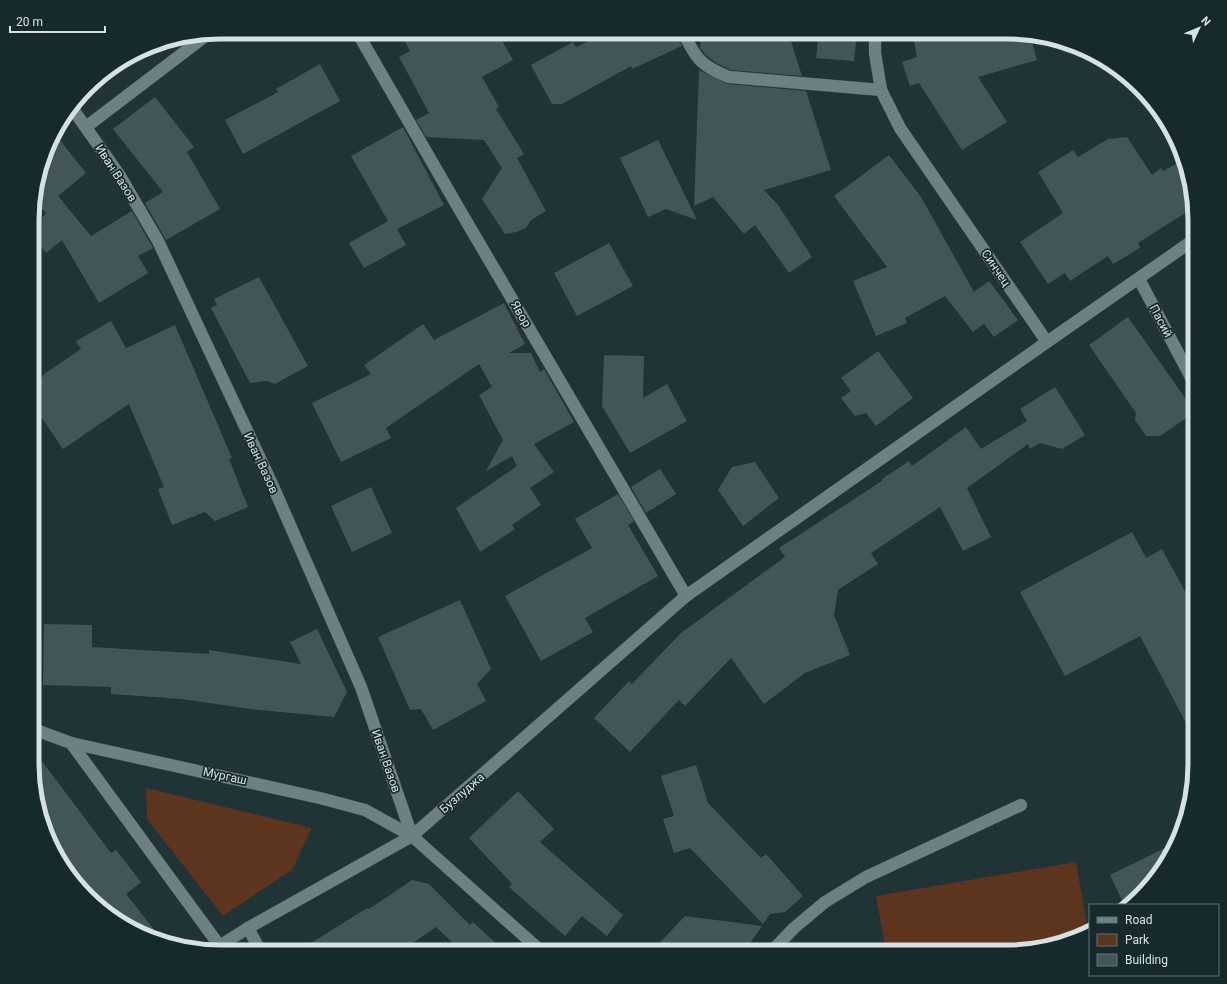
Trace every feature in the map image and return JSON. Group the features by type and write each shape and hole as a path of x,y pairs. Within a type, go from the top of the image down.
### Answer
{"street":[{"name":"Явор","path":"361,39 686,596"},
{"path":"686,39 693,52 709,69 729,77 881,90"},
{"name":"Синчец","path":"875,39 875,53 881,90 900,128 1047,342"},
{"path":"86,127 199,41"},
{"name":"Иван Вазов","path":"75,112 120,176 158,241 268,477 361,687 412,836"},
{"path":"1047,342 1188,244"},
{"name":"Пасий","path":"1139,279 1188,371"},
{"name":"Бузлуджа","path":"220,945 412,836 686,596 1047,342"},
{"name":"Мургаш","path":"39,731 71,742 320,798 365,810 412,836 534,945"},
{"path":"71,742 213,945"},
{"path":"778,945 794,928 825,902 866,877 1021,805"},
{"path":"248,928 257,945"}],"green space":[{"path":"146,788 312,828 292,870 223,916 147,819"},
{"path":"1076,862 1087,926 1054,939 1019,945 885,945 876,896"}],"building":[{"path":"404,39 501,39 513,60 482,77 499,107 496,109 524,154 517,158 546,211 531,220 526,228 505,234 482,199 502,168 484,140 426,137 416,120 429,113 399,57 410,51"},
{"path":"594,39 679,39 682,46 632,69 631,66 562,104 552,104 531,65 573,42 576,47"},
{"path":"701,39 790,39 802,76 731,70 716,63 700,48"},
{"path":"818,39 856,39 854,61 816,58"},
{"path":"913,39 1019,39 1032,41 1037,60 978,77 1007,122 962,150 919,83 910,86 902,62 917,57"},
{"path":"320,64 340,101 243,154 225,120 278,92 276,89"},
{"path":"699,70 728,84 806,91 831,170 764,190 778,205 812,257 789,273 755,225 744,234 713,197 694,206"},
{"path":"155,97 194,147 187,152 220,209 166,240 145,203 163,192 113,129"},
{"path":"403,127 444,205 397,229 406,245 364,268 349,243 388,221 351,156"},
{"path":"1127,137 1152,175 1161,168 1163,171 1178,163 1185,185 1188,211 1138,243 1140,248 1113,264 1108,256 1070,281 1065,273 1048,284 1020,242 1063,213 1038,172 1073,150 1078,157 1108,139"},
{"path":"59,139 86,173 58,196 91,236 132,211 153,248 138,256 148,273 99,303 62,240 46,253 39,244 39,220 46,214 43,209 39,213 42,185 45,173"},
{"path":"658,140 697,220 666,209 648,217 620,158"},
{"path":"889,155 921,197 974,292 989,281 1018,320 994,337 984,324 973,332 945,296 905,318 907,323 876,336 853,281 887,267 834,196"},
{"path":"609,243 633,286 577,316 554,273"},
{"path":"259,277 308,366 275,384 267,381 250,383 211,308 217,305 214,299"},
{"path":"504,303 525,344 509,353 531,353 540,372 544,369 574,422 534,444 554,472 530,488 541,505 512,525 515,529 480,552 456,508 517,466 512,456 486,471 503,440 479,395 492,387 479,364 386,428 391,438 341,462 312,403 371,374 364,365 423,324 434,340"},
{"path":"1128,317 1188,402 1188,417 1160,436 1146,436 1135,420 1136,413 1089,345"},
{"path":"111,321 126,348 175,325 232,458 229,459 248,507 215,521 205,512 172,525 158,489 164,487 129,404 63,449 39,414 39,381 44,374 81,349 76,341"},
{"path":"878,351 913,398 876,426 866,413 855,416 841,398 851,391 841,378"},
{"path":"604,355 644,356 643,398 667,384 687,421 630,453 602,406"},
{"path":"1055,387 1085,435 1062,449 1040,443 1030,449 1028,444 967,488 991,537 963,551 940,507 871,553 878,564 838,590 834,615 850,655 805,673 764,704 731,658 685,706 679,700 630,752 594,718 629,681 632,684 681,633 785,557 779,548 882,481 882,479 909,461 912,466 966,427 981,449 1027,421 1020,409"},
{"path":"755,462 779,498 743,526 718,490 732,467"},
{"path":"660,469 676,494 646,513 631,487"},
{"path":"371,487 392,533 352,552 331,506"},
{"path":"618,494 634,521 628,525 658,576 585,618 593,632 541,661 505,596 592,548 575,519"},
{"path":"1132,532 1146,558 1162,549 1188,597 1188,727 1140,636 1065,676 1020,592"},
{"path":"460,600 491,669 477,684 486,701 433,730 421,709 410,710 378,637"},
{"path":"44,624 92,625 92,647 209,654 209,650 301,664 290,642 317,629 347,692 334,717 250,709 182,699 111,694 111,687 43,685"},
{"path":"39,757 111,853 116,850 141,882 126,894 157,933 130,921 110,908 89,888 58,844 45,811 39,776"},
{"path":"696,765 708,803 761,858 766,854 803,896 785,912 770,914 763,924 690,848 674,853 663,819 674,816 661,776"},
{"path":"518,791 554,829 540,842 623,915 607,936 582,916 565,936 509,887 512,884 469,838"},
{"path":"1168,847 1151,874 1123,903 1110,875"},
{"path":"412,880 429,884 470,925 473,922 498,945 451,945 453,943 436,927 410,945 308,945 367,908 369,909"},
{"path":"685,916 762,926 749,945 658,945"}]}
